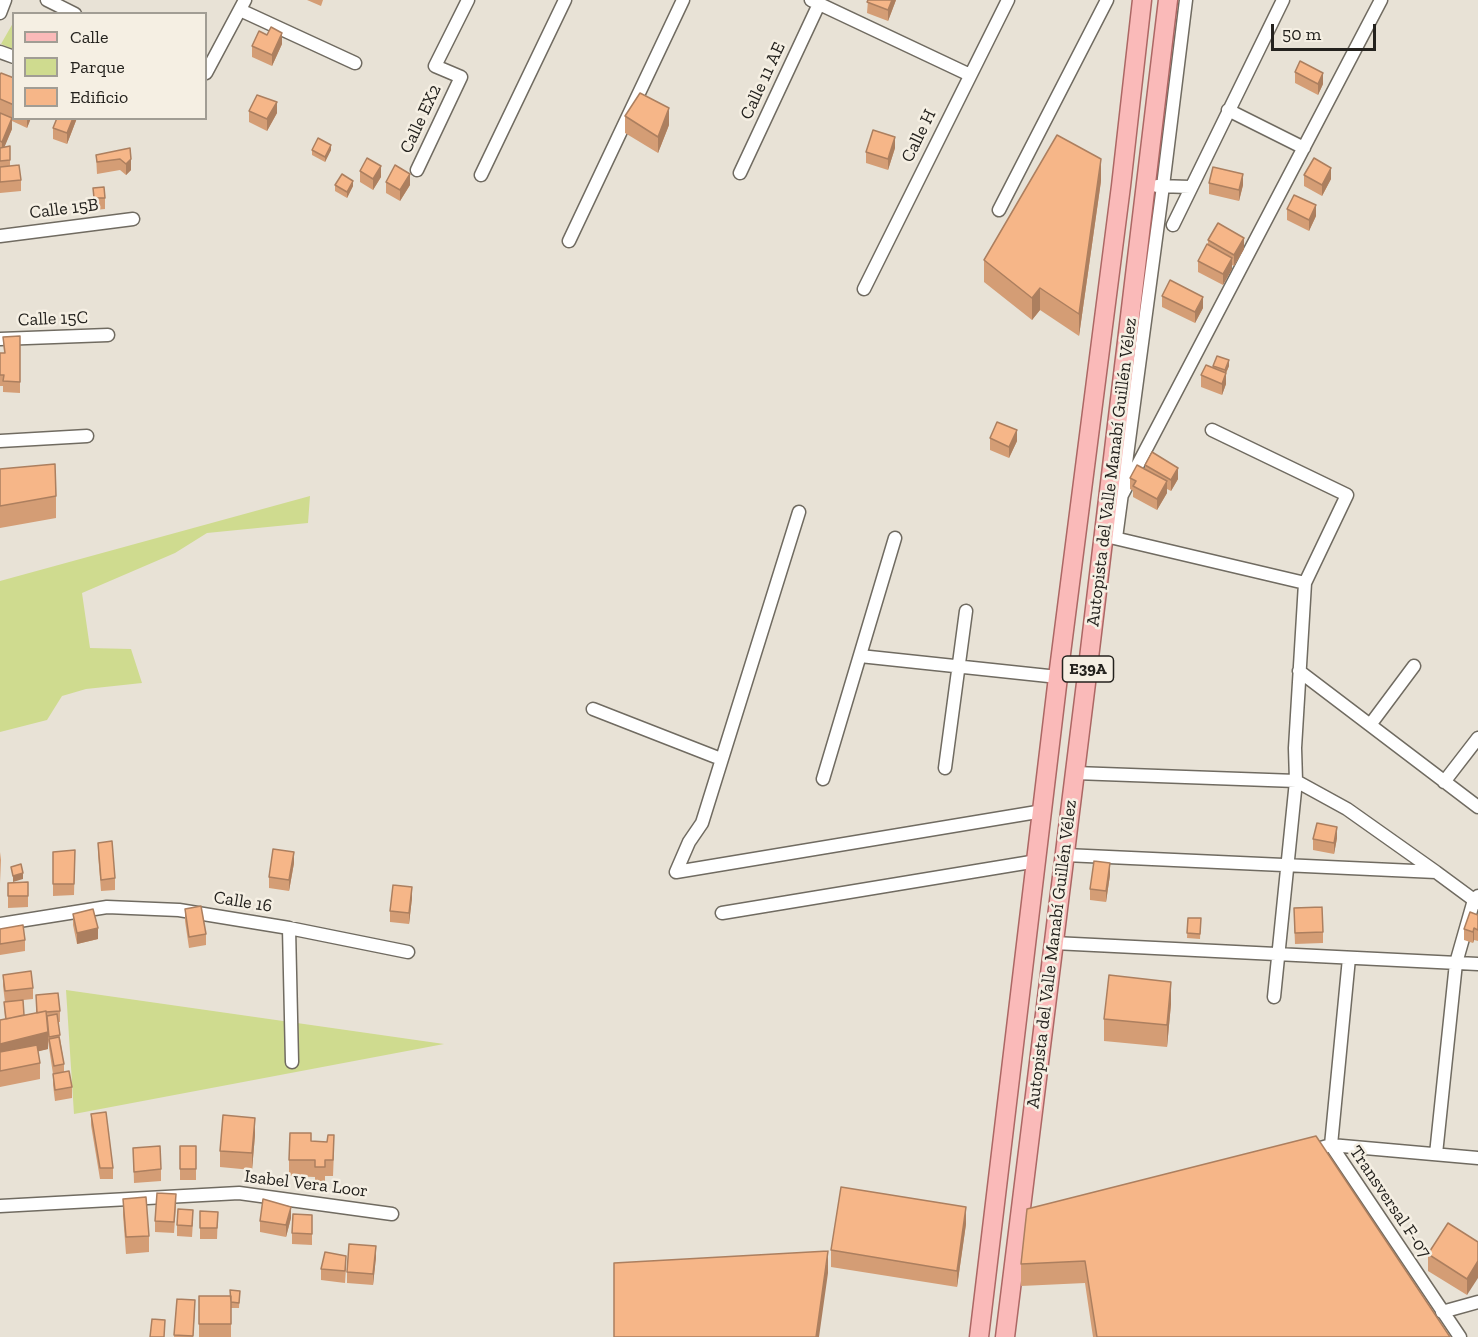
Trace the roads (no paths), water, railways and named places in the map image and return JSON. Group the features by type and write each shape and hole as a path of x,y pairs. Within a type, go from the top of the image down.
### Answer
{"main road":[{"name":"Autopista del Valle Manabí Guillén Vélez","path":"1005,1337 1023,1223 1075,773 1155,186 1168,0"},
{"name":"Autopista del Valle Manabí Guillén Vélez","path":"979,1337 1058,677 1117,219 1140,1"},
{"path":"1031,909 1058,912"}],"street":[{"path":"0,13 5,0"},
{"path":"47,0 71,12"},
{"name":"Calle EX2","path":"417,170 461,77 435,66 468,0"},
{"path":"481,175 565,0"},
{"path":"569,241 683,0"},
{"name":"Calle H","path":"864,289 1008,0"},
{"path":"999,210 1107,0"},
{"path":"1108,532 1122,495 1155,186 1186,0"},
{"path":"1173,225 1283,0"},
{"path":"1108,532 1122,495 1381,0"},
{"path":"815,2 970,75"},
{"name":"Calle 11 AE","path":"740,173 815,2"},
{"path":"207,71 242,5 355,63"},
{"path":"1228,110 1304,148"},
{"path":"1155,186 1190,187"},
{"name":"Calle 15B","path":"0,236 133,219"},
{"name":"Calle 15C","path":"0,339 108,334"},
{"path":"1212,430 1347,495 1305,583 1295,748 1296,781 1274,997"},
{"path":"0,441 87,436"},
{"path":"799,512 702,823 689,842 676,872 1043,811"},
{"path":"1108,532 1305,583"},
{"path":"823,779 895,538"},
{"path":"945,768 966,611"},
{"path":"860,656 1058,677"},
{"path":"1370,725 1414,666"},
{"path":"1299,671 1478,807"},
{"path":"593,709 721,759"},
{"path":"1444,782 1478,738"},
{"path":"1075,773 1296,781 1347,809 1477,900 1456,963 1436,1154"},
{"path":"1065,855 1436,872"},
{"path":"722,913 1037,861"},
{"name":"Calle 16","path":"0,924 107,907 179,910 289,928 408,952"},
{"path":"289,928 292,1062"},
{"path":"1054,943 1478,964"},
{"path":"1349,958 1330,1146 1478,1158"},
{"name":"Transversal F-07","path":"1296,1155 1330,1146 1460,1337"},
{"name":"Isabel Vera Loor","path":"0,1206 239,1193 392,1214"},
{"path":"1442,1312 1478,1302"}]}
